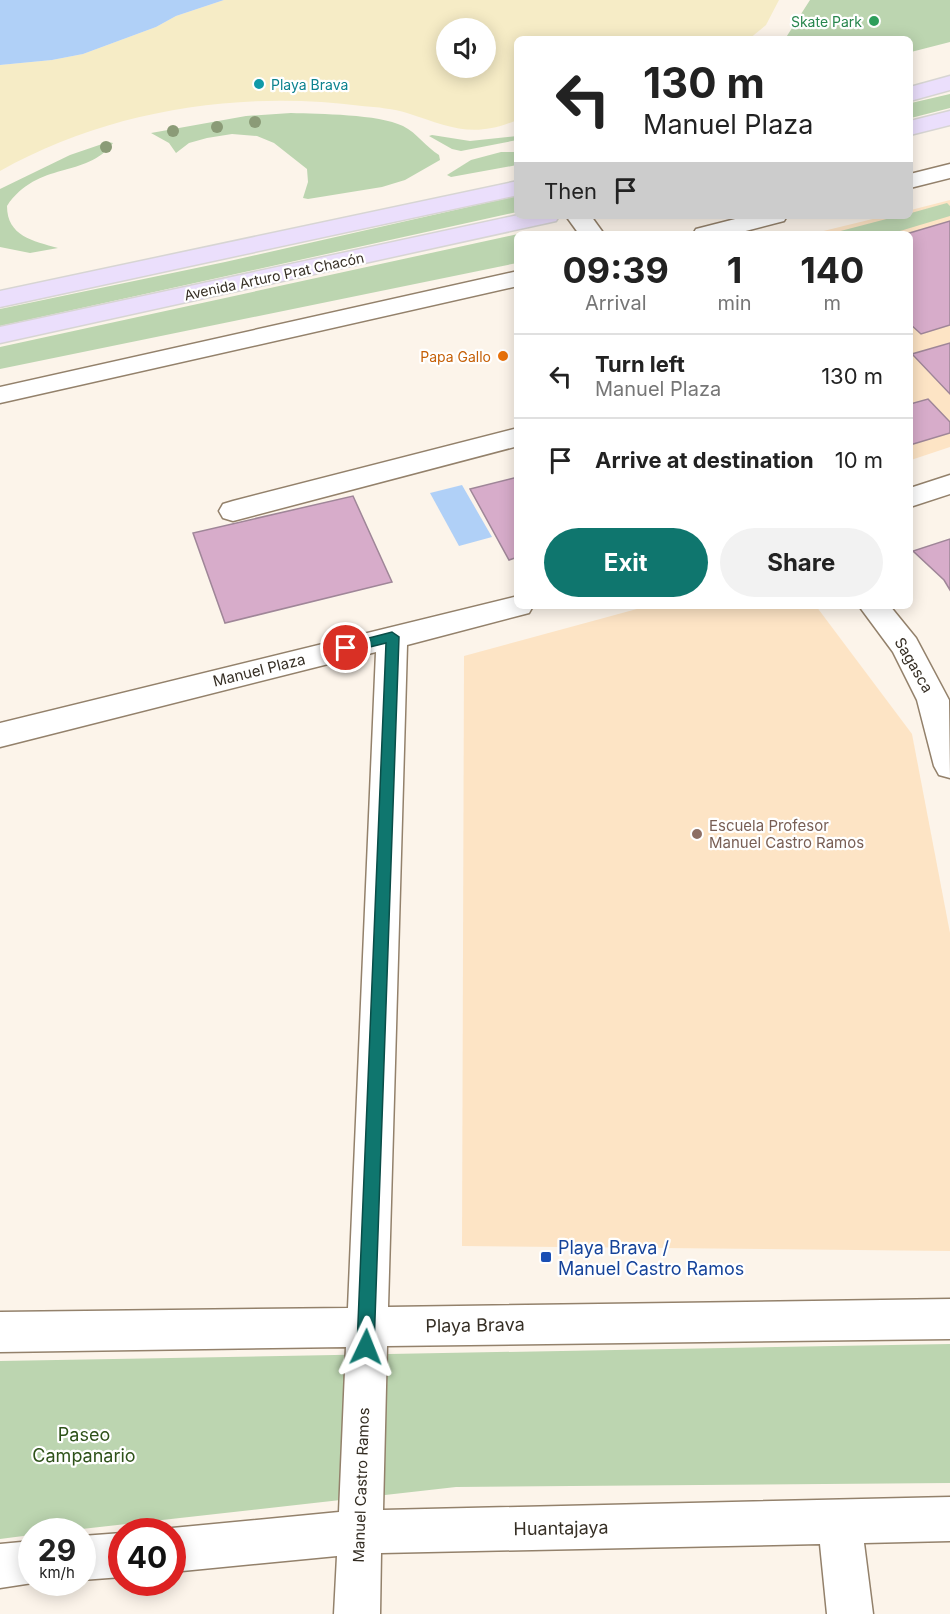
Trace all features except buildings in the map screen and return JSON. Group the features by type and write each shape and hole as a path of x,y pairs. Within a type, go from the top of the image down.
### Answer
{"main road":[{"path":"913,93 950,83"},
{"path":"913,127 949,120"},
{"path":"0,299 514,189"},
{"name":"Avenida Arturo Prat Chacón","path":"0,334 533,219"}],"street":[{"path":"913,180 950,171"},
{"path":"580,219 590,231"},
{"path":"717,231 763,219"},
{"path":"0,394 514,279"},
{"path":"233,510 514,438"},
{"path":"913,497 950,484"},
{"name":"Manuel Plaza","path":"0,735 514,607"},
{"name":"Sagasca","path":"876,609 906,646 933,700 950,766"},
{"name":"Manuel Castro Ramos","path":"357,1614 392,637"},
{"name":"Playa Brava","path":"0,1332 950,1319"},
{"name":"Huantajaya","path":"186,1549 360,1533 950,1519"},
{"path":"839,1522 850,1614"},
{"path":"0,1566 18,1564"}],"shaded area":[{"path":"950,200 950,447 913,459 913,231 823,231 873,219 913,219 913,209"},
{"name":"Escuela Profesor Manuel Castro Ramos","path":"637,609 818,609 912,734 950,933 950,1251 462,1246 464,656"}],"green space":[{"name":"Skate Park","path":"810,0 950,0 950,42 913,51 913,36 787,36"},
{"path":"950,94 950,108 913,117 913,103"},
{"path":"291,113 348,115 392,122 413,132 439,155 440,160 405,180 382,187 308,199 303,198 308,182 307,169 274,143 257,136 232,134 189,143 176,153 169,143 151,133 246,116"},
{"path":"429,136 470,141 514,136 514,141 461,151 452,149"},
{"path":"108,142 113,143 102,154 89,162 47,175 33,182 19,192 7,206 11,224 23,236 58,248 30,253 0,247 0,189 70,155"},
{"path":"501,152 514,152 514,166 451,177 447,175 471,160"},
{"path":"514,197 514,213 0,326 0,309 225,262"},
{"path":"947,203 950,206 950,216 900,231 840,231 886,219 913,219 913,212"},
{"path":"514,235 514,264 0,369 0,347"},
{"name":"Paseo Campanario","path":"950,1344 950,1483 456,1487 180,1518 108,1518 108,1526 96,1527 96,1518 18,1518 18,1537 0,1539 0,1361"}],"sand":[{"name":"Playa Brava","path":"224,0 779,0 766,25 753,36 514,36 514,121 501,126 474,130 462,129 391,109 316,102 222,103 130,119 42,150 0,171 0,65 52,60 83,54 156,27 176,16"}],"water":[{"path":"0,0 224,0 176,16 156,27 83,54 52,60 0,65"},
{"path":"462,485 492,537 459,546 430,493"}],"place":[{"name":"Skate Park","path":"874,21"},
{"name":"Playa Brava","path":"259,84"},
{"name":"Papa Gallo","path":"503,356"},
{"name":"Escuela Profesor Manuel Castro Ramos","path":"697,834"},
{"name":"Playa Brava / Manuel Castro Ramos","path":"546,1257"}],"route":[{"path":"346,648 392,637 366,1347"}]}
